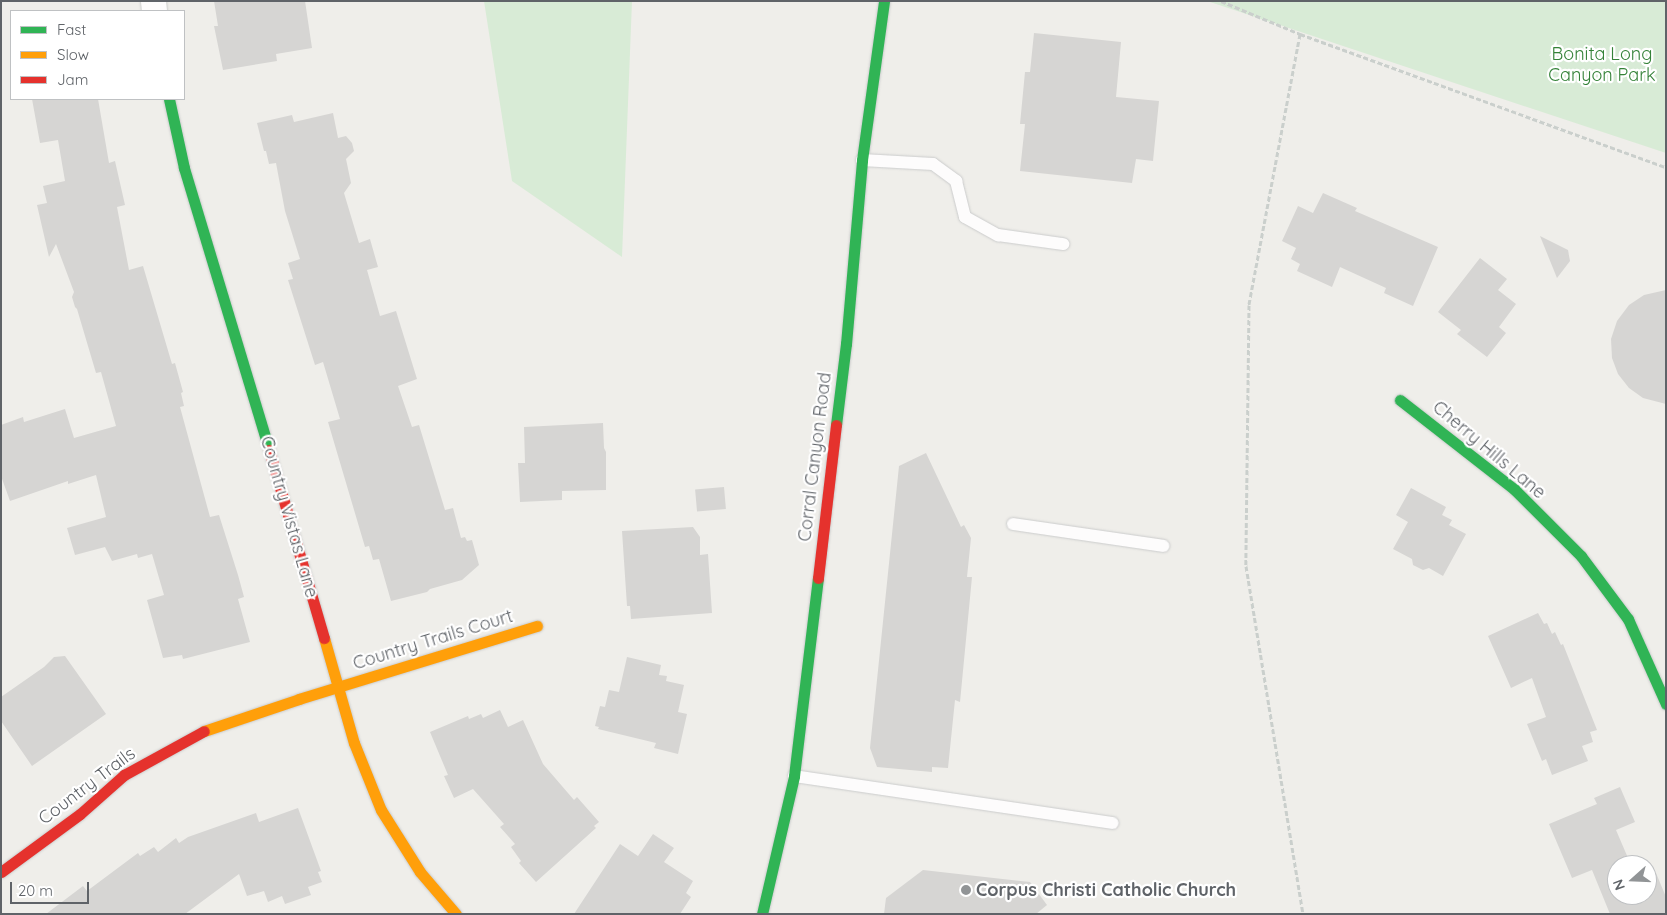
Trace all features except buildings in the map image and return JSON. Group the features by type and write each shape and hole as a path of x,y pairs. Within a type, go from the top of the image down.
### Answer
{"street":[{"name":"Corral Canyon Road","path":"762,914 794,776 846,344 862,160 884,1"},
{"name":"Country Vistas Lane","path":"169,100 184,168 230,315 354,743 382,810 420,872 456,914"},
{"name":"Cherry Hills Lane","path":"1400,400 1514,489 1581,556 1628,619 1666,704"},
{"name":"Country Trails Court","path":"339,687 537,626"},
{"name":"Country Trails","path":"1,872 80,814 124,775 195,734 339,687"}],"lane":[{"path":"862,160 933,164 956,181 965,217 998,235 1063,244"},
{"path":"1013,524 1163,546"},
{"path":"794,776 1113,823"}],"path":[{"path":"1221,1 1300,34 1666,167"},
{"path":"1300,34 1248,305 1246,566 1303,914"}],"green space":[{"path":"484,1 632,1 622,257 512,181"},
{"name":"Bonita Long Canyon Park","path":"1207,1 1666,1 1666,153"}],"traffic: fast":[{"path":"836,425 846,344 862,160 884,1"},
{"path":"169,100 184,168 269,450"},
{"path":"1400,400 1514,489 1581,556 1628,619 1666,704"},
{"path":"762,914 794,776 818,578"}],"traffic: slow":[{"path":"204,731 299,699 537,626"},
{"path":"324,638 354,743 381,810 420,872 456,914"}],"traffic: jam":[{"path":"818,578 836,425"},
{"path":"269,450 324,638"},
{"path":"1,872 80,814 124,775 204,731"}],"place":[{"name":"Corpus Christi Catholic Church","path":"966,890"}]}
